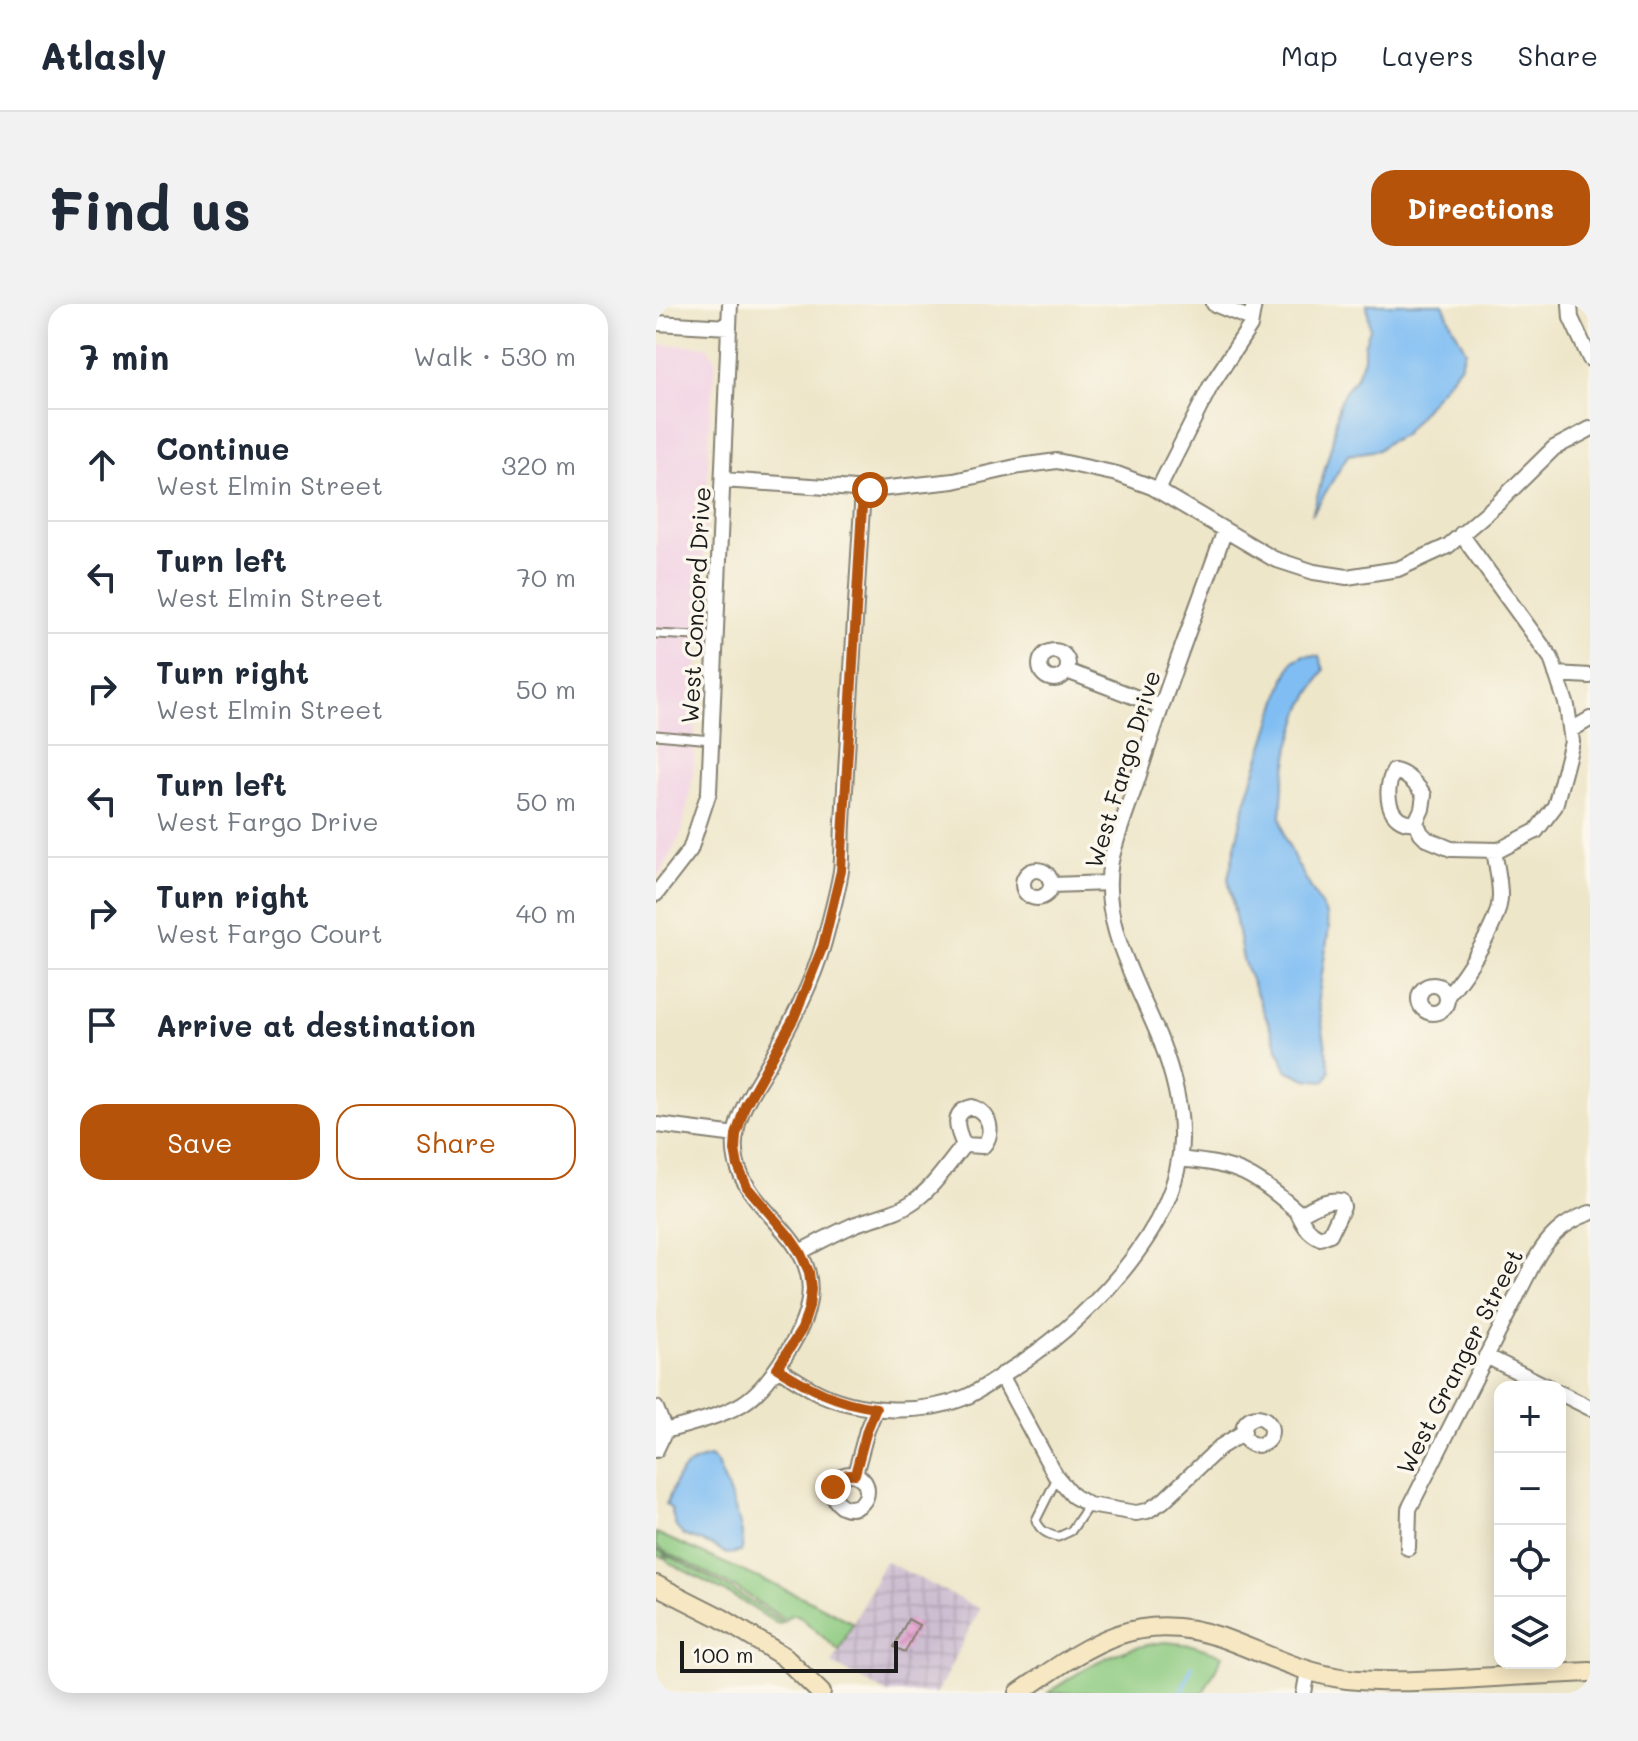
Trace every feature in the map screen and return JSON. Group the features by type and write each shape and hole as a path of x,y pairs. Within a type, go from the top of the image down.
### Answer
{"street":[{"name":"West Concord Drive","path":"656,894 690,850 709,792 730,304"},
{"path":"1158,490 1210,387 1250,326 1253,311 1214,304"},
{"path":"1570,304 1571,318 1590,359"},
{"path":"656,323 729,327"},
{"path":"723,480 863,490 954,481 1057,461 1117,474 1158,490 1274,559 1314,572 1347,577 1398,569 1448,546 1497,504 1554,448 1590,429"},
{"path":"661,1432 720,1415 744,1403 777,1368 802,1329 809,1307 809,1272 800,1252 747,1187 735,1150 745,1106 794,1018 823,946 841,871 863,490"},
{"name":"West Fargo Drive","path":"777,1368 815,1391 857,1406 890,1410 927,1407 966,1397 1074,1322 1130,1264 1164,1209 1177,1171 1181,1139 1176,1085 1119,946 1109,883 1111,861 1161,707 1225,530"},
{"path":"1416,822 1427,839 1451,849 1499,850 1536,831 1555,806 1572,742 1567,706 1551,658 1461,534"},
{"path":"1067,671 1161,707"},
{"path":"1556,674 1590,676"},
{"path":"1571,730 1590,719"},
{"path":"1447,996 1461,980 1499,912 1494,850"},
{"path":"1051,885 1109,883"},
{"path":"657,1125 736,1135"},
{"path":"800,1252 914,1201 928,1190 964,1145"},
{"path":"1179,1159 1227,1166 1249,1176 1274,1192 1299,1215"},
{"name":"West Granger Street","path":"1408,1548 1409,1509 1547,1241 1562,1226 1588,1214"},
{"path":"1486,1356 1536,1381"},
{"path":"1001,1375 1057,1478 1073,1496 1089,1505 1136,1513 1147,1511 1163,1501 1220,1447 1244,1432"},
{"path":"1566,1396 1590,1408"},
{"path":"656,1408 661,1432 656,1450"},
{"path":"855,1474 876,1408"},
{"path":"656,1585 721,1618 783,1656 821,1693"},
{"path":"1019,1693 1091,1645 1128,1631 1160,1626 1220,1638 1343,1686 1376,1681 1590,1672"},
{"path":"1304,1693 1308,1671"}],"lane":[{"path":"656,634 716,637"},
{"path":"656,735 711,740"},
{"path":"1057,1478 1036,1520 1038,1527 1058,1537 1071,1531 1089,1505"}],"shaded area":[{"path":"656,344 707,346 716,362 711,404 693,776 682,832 656,877"},
{"path":"885,1561 980,1609 937,1693 888,1693 832,1664"}],"green space":[{"path":"656,1533 811,1601 853,1623 839,1651 798,1615 791,1615 785,1620 738,1589 662,1550 656,1545"},
{"path":"656,1549 731,1589 783,1622 776,1623 670,1563 668,1557 656,1555"},
{"path":"1165,1642 1192,1645 1223,1655 1203,1693 1048,1693 1103,1659"}],"water":[{"path":"1367,304 1443,304 1466,350 1460,366 1403,435 1378,450 1348,455 1312,515 1332,443 1339,403 1356,378 1364,358 1364,345 1370,329"},
{"path":"1304,655 1319,656 1324,670 1302,708 1290,746 1281,817 1285,837 1325,912 1329,928 1318,1000 1330,1072 1325,1081 1306,1079 1287,1070 1243,960 1228,878 1245,803 1285,678 1293,661"},
{"path":"710,1457 717,1463 735,1508 742,1532 741,1552 727,1554 683,1535 666,1504 684,1470 698,1460"}],"building":[{"path":"908,1619 919,1625 905,1652 894,1647"}],"waterway":[{"path":"1181,1693 1192,1666"}],"route":[{"path":"833,1487 845,1474 855,1474 876,1408 857,1406 815,1391 777,1368 802,1329 809,1307 809,1272 789,1236 747,1187 735,1150 738,1122 794,1018 823,946 841,871 863,490 870,490"}]}
